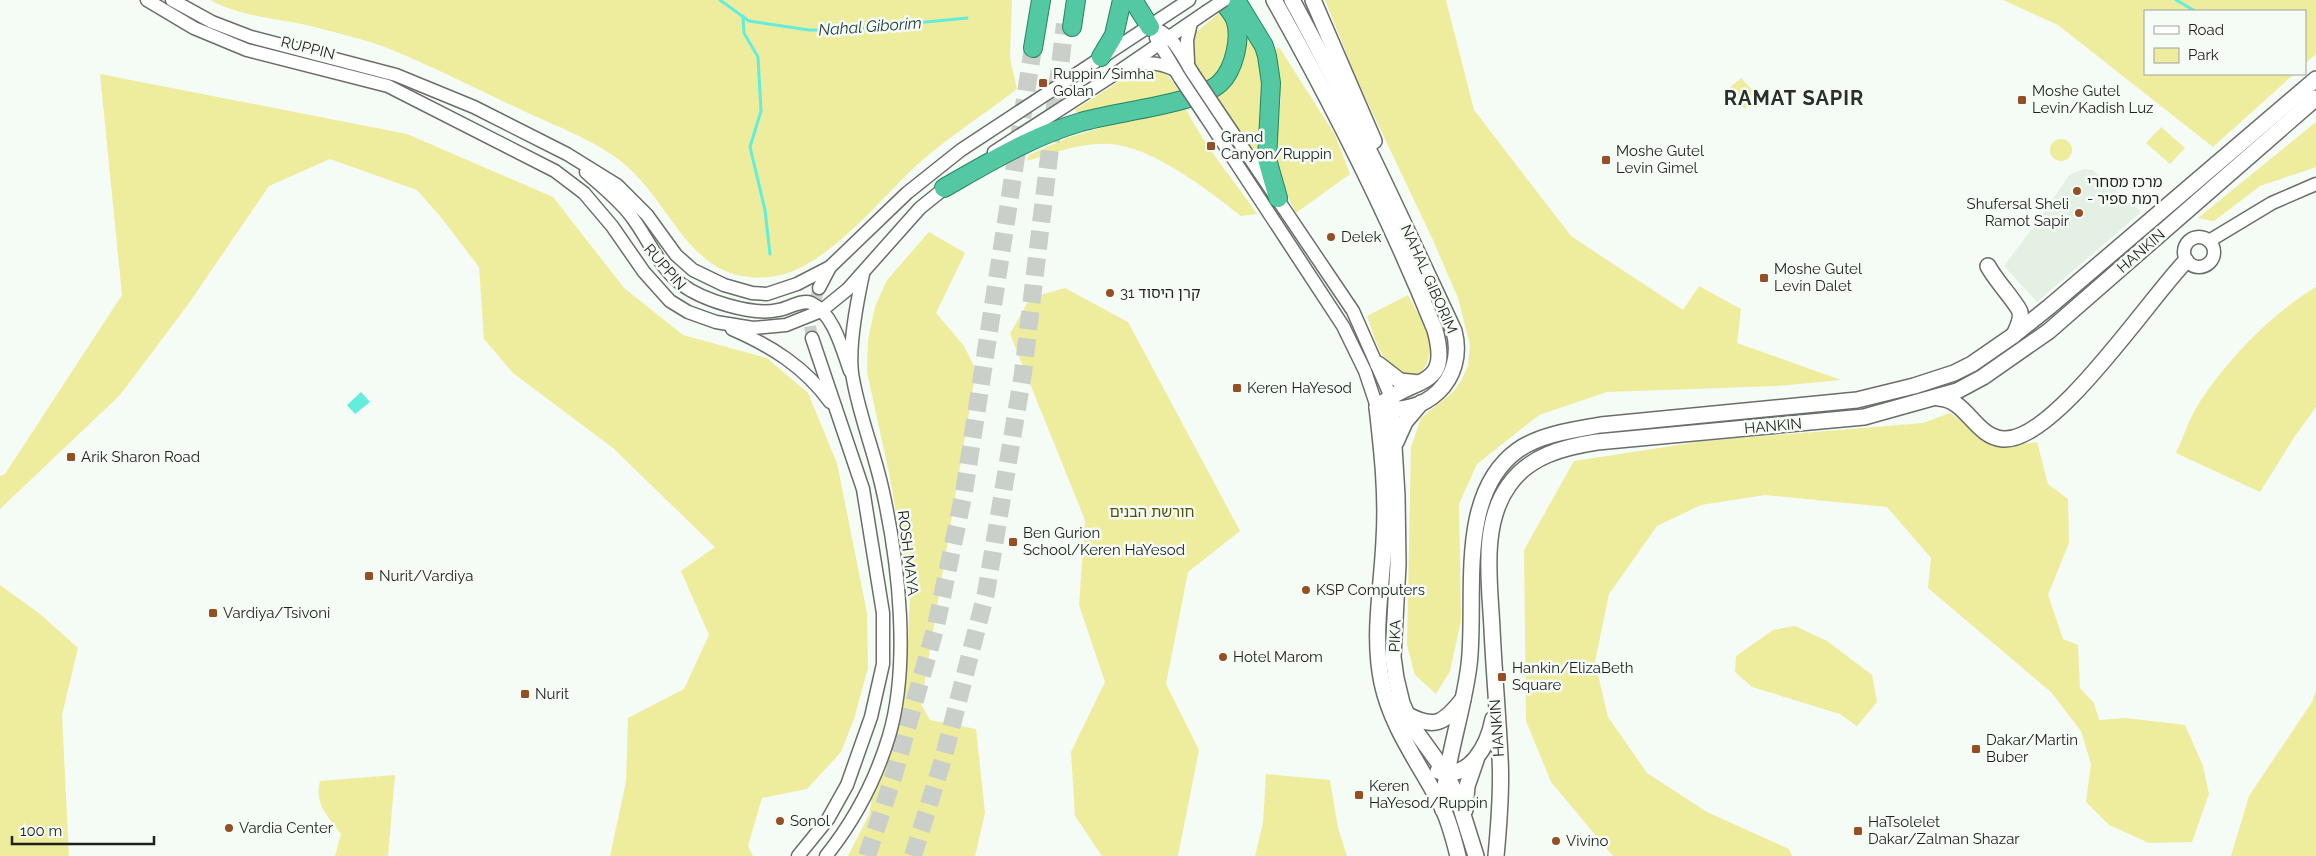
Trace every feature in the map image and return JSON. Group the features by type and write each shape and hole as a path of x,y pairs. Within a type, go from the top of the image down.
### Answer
{"highway":[{"path":"1037,0 1033,48 1041,0"},
{"path":"1068,0 1068,26 1076,0"},
{"path":"1101,57 1114,34 1122,0"},
{"path":"1133,0 1150,27"},
{"path":"944,188 1010,151 1048,133 1080,122 1175,102 1219,84 1233,59 1237,38 1235,20 1223,0"},
{"path":"1236,0 1264,46 1267,56 1271,84 1267,159 1278,198"}],"main road":[{"name":"NAHAL GIBORIM","path":"1274,0 1310,64 1374,190 1435,330 1439,352 1436,370 1423,382 1392,404"},
{"name":"NAHAL GIBORIM","path":"1292,0 1320,52 1415,244 1454,331 1458,346 1456,362 1450,378 1438,393 1422,402 1392,404"},
{"path":"1313,0 1360,106 1415,244"},
{"name":"HANKIN","path":"1443,810 1446,774 1466,696 1471,649 1473,548 1476,526 1487,492 1506,462 1518,450 1564,432 1601,425 1857,400 1914,386 1954,372 2014,335 2049,307 2316,79"},
{"name":"HANKIN","path":"1496,856 1500,760 1495,700 1490,573 1491,532 1499,502 1508,486 1521,470 1538,458 1569,447 1597,442 1864,418 1957,391 1983,378 2049,331 2316,98"},
{"path":"1934,398 1955,402 1988,435 2004,439 2012,438 2044,421 2074,392 2118,344 2186,261"},
{"path":"2014,335 2019,322 2020,311 1998,284 1988,266 2005,278 2027,305 2038,308 2049,307"},
{"path":"1378,364 1400,381 1416,384 1423,382"},
{"path":"1970,417 1966,408 1968,398 1974,385 1983,378"},
{"path":"1394,450 1405,422 1422,402"},
{"path":"1377,407 1392,404"},
{"name":"PIKA","path":"1392,404 1398,564 1393,657 1396,678 1406,714 1412,726 1446,774 1465,816 1476,856"},
{"name":"PIKA","path":"1377,407 1384,471 1385,504 1378,613 1378,664 1386,702 1408,750 1443,810 1458,856"},
{"path":"1406,714 1423,722 1439,722 1453,711 1466,696"},
{"path":"1465,816 1467,786 1477,758 1488,739 1495,700"},
{"path":"1408,750 1427,767 1446,774 1456,772 1477,758"}],"street":[{"name":"RUPPIN","path":"147,0 194,28 247,50 388,86 555,171 584,193 612,226 644,272 670,301 688,312 716,322 754,328 786,325 821,311 848,289 920,208 944,188 1013,139 1121,70 1223,0"},
{"name":"RUPPIN","path":"172,0 212,22 251,37 396,75 474,108 567,154 617,185 647,215 676,255 693,270 710,280 752,293 767,294 797,284 830,267 907,193 932,173 994,128 1189,0"},
{"path":"1190,68 1187,40 1191,23"},
{"path":"1150,27 1162,31 1170,37 1190,68 1212,114 1343,326 1366,371 1377,407"},
{"path":"1150,27 1178,74 1278,198 1353,311 1378,364 1392,404"},
{"path":"1121,70 1139,63 1160,65 1178,74"},
{"path":"567,154 634,219 666,271 698,295 753,310 779,310 808,302 821,311 833,328 852,378"},
{"path":"2209,241 2272,203 2316,184"},
{"path":"2197,237 2209,241 2214,250 2208,263 2199,267 2186,261 2184,250 2190,240 2197,237"},
{"path":"819,288 830,267"},
{"name":"ROSH MAYA","path":"826,856 859,808 889,736 900,656 897,572 885,501 852,378 853,342 863,272"},
{"path":"716,322 784,356 805,371 838,414"},
{"path":"798,856 828,819 847,785 871,717 883,664 883,613 863,489 812,338"}],"shaded area":[{"path":"2084,169 2093,170 2141,212 2037,302 2004,266 2043,214 2069,175"}],"green space":[{"path":"210,0 1012,0 1010,58 1017,89 918,164 852,230 814,260 795,270 776,276 749,277 727,272 708,261 692,246 634,173 597,145 436,69 382,46 308,25 251,15"},
{"path":"1325,0 1446,0 1474,110 1571,236 1683,310 1699,286 1741,309 1737,343 1841,380 1777,386 1607,392 1539,415 1477,464 1459,504 1461,621 1450,671 1436,694 1415,675 1407,645 1411,447 1421,418 1453,392 1461,381 1468,366 1470,345 1458,298 1433,240 1357,80"},
{"path":"2003,0 2316,0 2316,54 2306,63 2306,10 2144,10 2144,75 2293,75 2213,147 2058,25"},
{"path":"1224,9 1232,22 1227,64 1209,86 1200,73 1193,56 1194,34"},
{"path":"1241,31 1254,34 1262,67 1261,165 1216,96"},
{"path":"1279,47 1335,135 1350,174 1296,213 1276,167 1275,146 1281,99 1271,53"},
{"path":"1148,69 1160,71 1167,75 1180,93 1078,116 1075,110 1135,71"},
{"path":"100,74 407,134 553,197 624,288 683,335 767,358 808,393 837,463 867,613 868,668 854,719 841,752 807,789 762,798 748,846 753,856 610,856 626,782 628,718 684,689 709,635 681,571 715,547 613,448 513,373 484,339 479,267 440,216 417,190 330,159 269,186 187,306 120,395 0,509 0,476 5,474 122,295"},
{"path":"1741,78 1758,96 1745,109 1727,90"},
{"path":"1184,105 1200,134 1257,214 1241,216 1179,171 1162,161 1127,147 1110,144 1089,145 1027,161 1029,155 1067,138 1107,126 1117,120"},
{"path":"2316,122 2316,167 2260,186 2214,221 2198,218"},
{"path":"2161,127 2185,148 2170,164 2146,143"},
{"path":"2061,139 2069,142 2072,150 2069,158 2061,161 2053,158 2050,150 2053,142"},
{"path":"929,232 965,253 936,313 964,346 976,370 921,704 930,720 976,729 985,813 975,856 848,856 869,815 872,798 896,741 908,646 910,589 889,473 867,372 868,340 875,307 887,280"},
{"path":"2316,287 2316,407 2295,436 2260,492 2176,453 2197,406 2238,352 2267,323"},
{"name":"חורשת הבנים","path":"1065,288 1128,322 1240,531 1188,572 1166,684 1199,750 1178,856 1102,856 1075,816 1071,752 1105,682 1079,605 1085,520 1010,334 1030,298"},
{"path":"1408,295 1424,326 1430,345 1426,366 1418,376 1406,375 1397,371 1389,364 1378,346 1367,316"},
{"path":"1950,413 2000,447 2037,442 2048,484 2068,499 2069,543 2048,595 2063,639 2078,645 2080,688 2094,703 2099,720 2126,718 2185,725 2203,766 2209,794 2192,842 2149,843 2109,825 2086,802 2091,764 2081,731 2051,692 1928,588 1931,558 1887,507 1765,495 1701,505 1657,526 1609,594 1595,662 1608,717 1647,773 1707,812 1789,849 1792,856 1613,856 1551,782 1526,721 1524,550 1574,461 1705,441 1923,423"},
{"path":"0,585 40,614 78,648 62,715 69,856 0,856"},
{"path":"1795,626 1827,641 1872,675 1877,702 1857,726 1840,714 1752,687 1735,672 1736,656 1773,630"},
{"path":"2316,691 2316,856 2231,856 2249,796 2312,702"},
{"path":"1266,774 1330,780 1338,828 1347,856 1255,856 1263,823"},
{"path":"395,775 388,856 335,856 341,834 323,809 319,796 320,781"}],"water":[{"path":"361,392 370,402 355,414 347,405"}],"waterway":[{"name":"Nahal Giborim","path":"720,0 749,21 809,30 845,30 967,18"},
{"path":"2176,0 2193,10"},
{"path":"743,16 744,33 758,57 761,111 750,147 765,210 770,254"}],"tunnel":[{"path":"913,856 944,756 986,593 1023,373 1065,24"},
{"path":"867,856 893,778 936,626 964,492 1033,48"},
{"path":"812,338 809,320 819,288"}],"place":[{"name":"Ruppin/Simha Golan","path":"1043,83"},
{"name":"Moshe Gutel Levin/Kadish Luz","path":"2022,100"},
{"name":"Grand Canyon/Ruppin","path":"1211,146"},
{"name":"Moshe Gutel Levin Gimel","path":"1606,160"},
{"name":"מרכז מסחרי - רמת ספיר","path":"2077,191"},
{"name":"Shufersal Sheli Ramot Sapir","path":"2079,213"},
{"name":"Delek","path":"1331,237"},
{"name":"Moshe Gutel Levin Dalet","path":"1764,278"},
{"name":"קרן היסוד 31","path":"1110,293"},
{"name":"Keren HaYesod","path":"1237,388"},
{"name":"Arik Sharon Road","path":"71,457"},
{"name":"Ben Gurion School/Keren HaYesod","path":"1013,542"},
{"name":"Nurit/Vardiya","path":"369,576"},
{"name":"KSP Computers","path":"1306,590"},
{"name":"Vardiya/Tsivoni","path":"213,613"},
{"name":"Hotel Marom","path":"1223,657"},
{"name":"Hankin/ElizaBeth Square","path":"1502,677"},
{"name":"Nurit","path":"525,694"},
{"name":"Dakar/Martin Buber","path":"1976,749"},
{"name":"Keren HaYesod/Ruppin","path":"1359,795"},
{"name":"Sonol","path":"780,821"},
{"name":"Vardia Center","path":"229,828"},
{"name":"HaTsolelet Dakar/Zalman Shazar","path":"1858,831"},
{"name":"Vivino","path":"1556,841"}],"district":[{"name":"RAMAT SAPIR","path":"1794,98"}]}
